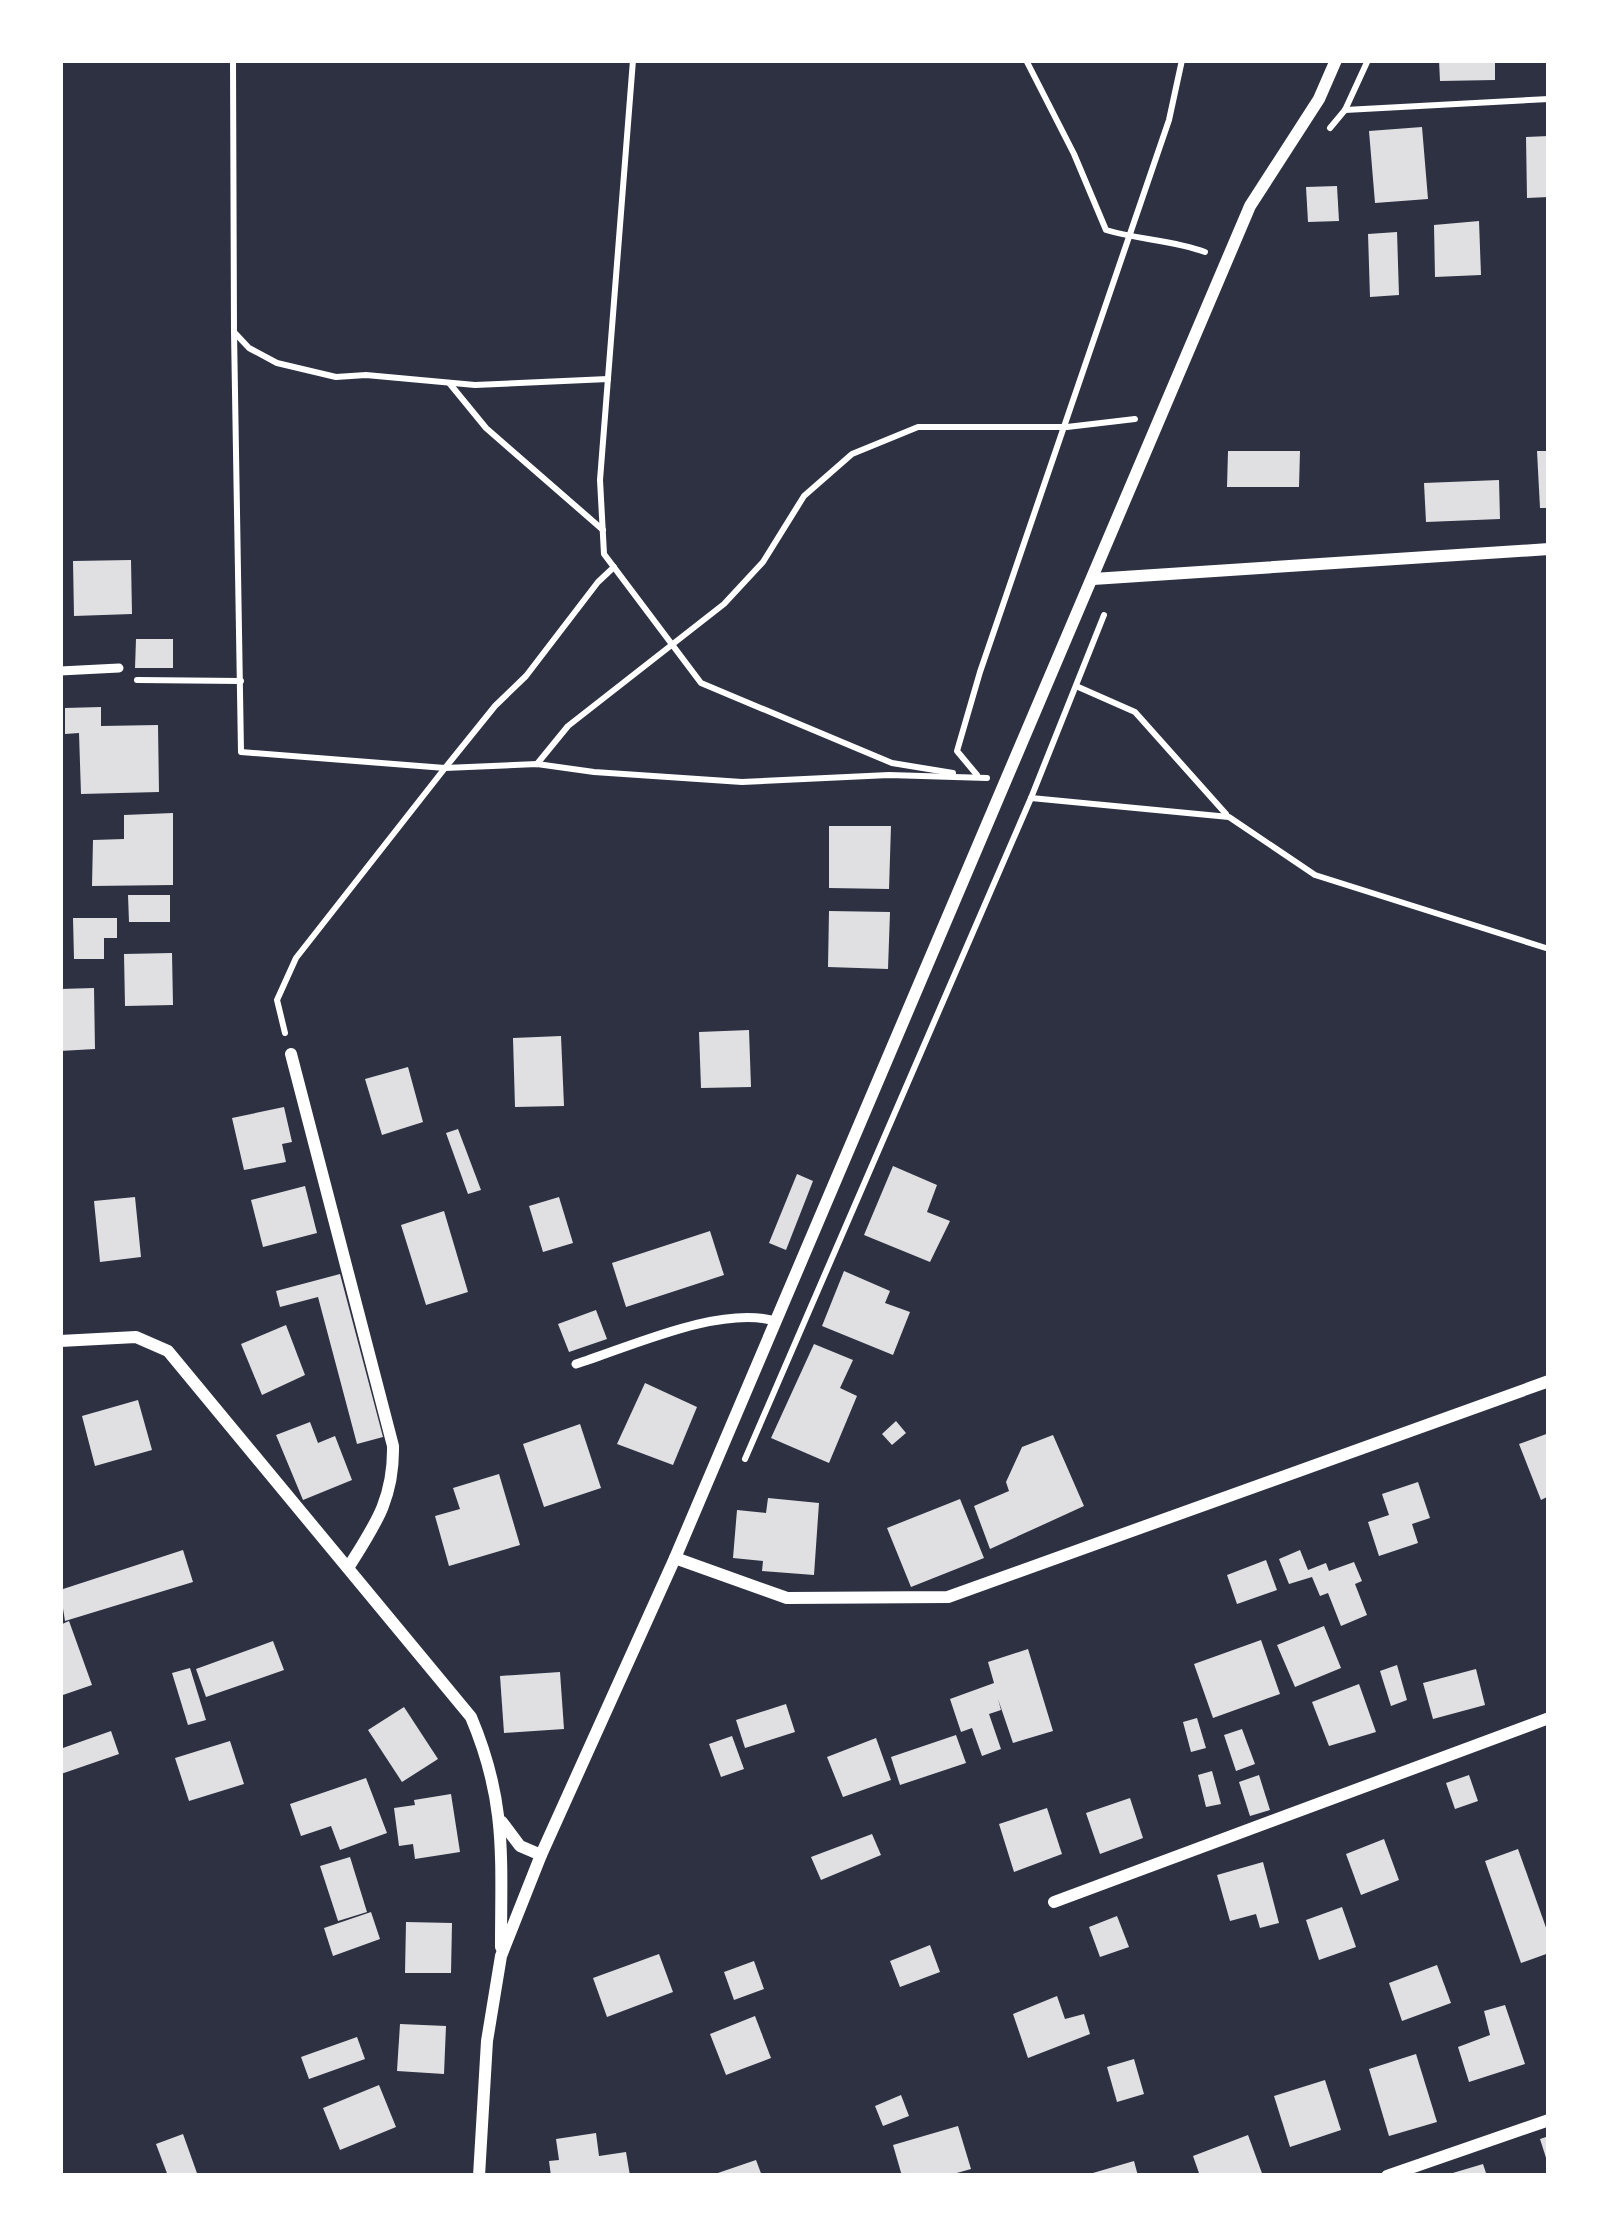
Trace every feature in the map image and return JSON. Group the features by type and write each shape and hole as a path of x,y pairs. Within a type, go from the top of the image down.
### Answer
{"street":[{"path":"501,1956 1250,206 1319,100 1336,60"},
{"path":"1093,579 1549,549"},
{"path":"291,1054 393,1446 394,1478 382,1514 348,1568"},
{"path":"60,1341 136,1337 168,1351 471,1717 491,1765 502,1821 501,1956 487,2041 478,2176"},
{"path":"675,1558 787,1598 948,1597 1549,1382"},
{"path":"1054,1902 1549,1718"},
{"path":"502,1821 520,1846 541,1855"},
{"path":"1387,2176 1549,2120"}],"lane":[{"path":"60,671 118,668"},
{"path":"576,1364 705,1324 745,1316 775,1321"}],"path":[{"path":"233,60 241,752 445,768 537,764 742,782 889,775 980,777"},
{"path":"633,60 600,480 604,554 701,683 892,763 991,779"},
{"path":"1026,60 1106,230 1181,243 1213,254"},
{"path":"980,777 957,751 1131,237 1169,120 1182,60"},
{"path":"1345,110 1549,99"},
{"path":"235,332 249,348 306,371 450,384 608,379"},
{"path":"450,384 485,428 603,530"},
{"path":"537,764 568,726 724,604 763,562 804,496 852,454 918,427 1066,427 1143,418"},
{"path":"291,1054 277,1000 296,958 445,768 614,567"},
{"path":"118,668 141,682 241,681"},
{"path":"1076,686 1135,712 1229,817 1316,875 1549,949"},
{"path":"1031,798 1229,817"}],"building":[{"path":"1439,60 1495,60 1495,80 1440,81"},
{"path":"1422,127 1428,199 1375,203 1369,131"},
{"path":"1549,136 1549,197 1527,198 1526,137"},
{"path":"1337,186 1339,221 1308,222 1306,187"},
{"path":"1479,221 1481,275 1435,277 1434,225"},
{"path":"1397,232 1399,295 1370,297 1368,234"},
{"path":"1228,451 1300,451 1299,487 1227,487"},
{"path":"1537,451 1549,451 1549,508 1540,508"},
{"path":"1499,480 1500,519 1426,522 1424,483"},
{"path":"131,560 132,614 74,616 73,561"},
{"path":"136,639 173,639 173,668 135,668"},
{"path":"101,707 101,726 158,725 159,792 81,794 79,733 65,734 65,708"},
{"path":"173,813 173,885 92,886 93,840 124,839 124,815"},
{"path":"829,826 891,826 889,889 829,888"},
{"path":"128,895 170,895 170,922 129,922"},
{"path":"829,911 890,912 888,969 828,967"},
{"path":"73,918 117,918 117,938 104,938 104,959 74,959"},
{"path":"172,953 173,1005 125,1006 124,954"},
{"path":"94,988 95,1049 60,1051 60,989"},
{"path":"749,1030 751,1087 701,1088 699,1032"},
{"path":"561,1036 564,1106 515,1107 513,1038"},
{"path":"408,1067 423,1122 382,1135 365,1079"},
{"path":"284,1107 292,1142 282,1144 286,1162 244,1170 232,1118"},
{"path":"458,1129 481,1190 468,1194 446,1133"},
{"path":"893,1166 937,1185 927,1212 950,1221 930,1262 864,1235"},
{"path":"797,1174 813,1181 786,1250 769,1243"},
{"path":"305,1186 317,1233 263,1247 251,1200"},
{"path":"135,1197 141,1257 100,1262 94,1201"},
{"path":"559,1197 573,1243 543,1252 529,1206"},
{"path":"444,1211 468,1292 426,1305 401,1225"},
{"path":"710,1231 724,1275 626,1307 612,1263"},
{"path":"844,1271 890,1291 885,1303 910,1312 893,1355 822,1326"},
{"path":"340,1274 383,1437 357,1444 318,1297 280,1307 276,1291"},
{"path":"596,1310 607,1339 569,1352 558,1324"},
{"path":"286,1325 305,1375 262,1395 241,1344"},
{"path":"814,1344 853,1360 840,1388 857,1396 829,1463 771,1438"},
{"path":"645,1383 697,1407 673,1465 617,1444"},
{"path":"138,1400 152,1450 95,1466 82,1416"},
{"path":"896,1421 906,1433 892,1445 882,1434"},
{"path":"310,1422 318,1443 335,1436 352,1480 303,1500 276,1435"},
{"path":"580,1424 601,1488 544,1507 523,1444"},
{"path":"1549,1433 1549,1496 1541,1500 1519,1444"},
{"path":"1053,1435 1084,1506 990,1549 974,1506 1009,1491 1006,1482 1022,1447"},
{"path":"499,1474 520,1545 449,1566 435,1516 460,1509 453,1488"},
{"path":"1418,1482 1430,1518 1412,1524 1418,1543 1379,1556 1368,1522 1389,1515 1382,1494"},
{"path":"768,1498 819,1503 814,1575 762,1571 763,1561 733,1558 737,1510 766,1513"},
{"path":"960,1499 984,1558 911,1587 887,1528"},
{"path":"183,1550 193,1582 65,1621 60,1590"},
{"path":"1300,1550 1308,1570 1326,1563 1329,1571 1354,1562 1362,1581 1355,1584 1367,1615 1341,1626 1328,1593 1320,1596 1312,1577 1289,1584 1279,1559"},
{"path":"1266,1560 1277,1590 1237,1604 1227,1575"},
{"path":"69,1621 92,1685 60,1696 60,1625"},
{"path":"1324,1626 1341,1668 1295,1687 1277,1645"},
{"path":"1261,1640 1280,1694 1213,1718 1194,1664"},
{"path":"273,1641 284,1670 206,1697 196,1669"},
{"path":"1028,1649 1053,1731 1013,1743 998,1699 1001,1710 989,1714 1001,1749 982,1756 972,1728 961,1732 950,1699 994,1683 988,1662"},
{"path":"1397,1665 1407,1700 1391,1706 1380,1671"},
{"path":"190,1668 206,1720 188,1725 172,1673"},
{"path":"1476,1669 1485,1705 1433,1719 1423,1683"},
{"path":"560,1672 564,1729 504,1733 500,1676"},
{"path":"1359,1684 1376,1732 1329,1746 1312,1702"},
{"path":"786,1704 795,1732 745,1748 736,1720"},
{"path":"404,1707 438,1759 402,1782 368,1730"},
{"path":"1197,1718 1206,1748 1191,1752 1183,1722"},
{"path":"1242,1729 1255,1764 1236,1771 1224,1735"},
{"path":"111,1731 119,1754 61,1774 60,1749"},
{"path":"956,1735 966,1763 900,1785 891,1757"},
{"path":"732,1736 744,1769 721,1777 709,1744"},
{"path":"876,1738 891,1780 843,1797 827,1757"},
{"path":"230,1741 244,1784 189,1801 175,1758"},
{"path":"1212,1771 1221,1804 1206,1807 1198,1775"},
{"path":"1259,1775 1270,1810 1250,1816 1239,1782"},
{"path":"1469,1775 1478,1801 1455,1809 1446,1783"},
{"path":"366,1778 387,1833 340,1850 331,1826 301,1836 290,1804"},
{"path":"451,1794 460,1852 415,1859 413,1844 399,1846 394,1808"},
{"path":"1130,1798 1143,1838 1100,1854 1086,1813"},
{"path":"1047,1808 1062,1854 1014,1872 999,1824"},
{"path":"872,1834 881,1855 821,1880 811,1857"},
{"path":"1384,1839 1399,1880 1361,1895 1346,1854"},
{"path":"1518,1849 1549,1936 1549,1953 1521,1963 1485,1861"},
{"path":"350,1857 367,1912 338,1921 320,1866"},
{"path":"1263,1862 1279,1923 1260,1928 1256,1914 1230,1921 1217,1875"},
{"path":"1342,1907 1356,1947 1319,1960 1306,1920"},
{"path":"371,1912 380,1939 333,1956 324,1928"},
{"path":"1117,1916 1129,1947 1100,1957 1089,1927"},
{"path":"406,1922 452,1923 451,1973 405,1973"},
{"path":"930,1945 940,1972 900,1987 890,1961"},
{"path":"659,1954 673,1992 607,2017 593,1978"},
{"path":"754,1961 764,1989 734,2000 724,1972"},
{"path":"1437,1965 1451,2003 1402,2021 1389,1983"},
{"path":"1057,1996 1065,2019 1084,2014 1090,2034 1028,2058 1013,2014"},
{"path":"1505,2005 1525,2064 1469,2082 1458,2047 1490,2035 1484,2011"},
{"path":"755,2016 771,2058 726,2075 710,2034"},
{"path":"400,2024 446,2026 444,2074 397,2071"},
{"path":"357,2037 365,2059 309,2079 301,2057"},
{"path":"1416,2054 1437,2122 1389,2136 1369,2069"},
{"path":"1134,2059 1144,2094 1117,2102 1107,2067"},
{"path":"1325,2080 1341,2130 1290,2147 1274,2096"},
{"path":"379,2085 396,2127 340,2150 323,2108"},
{"path":"901,2095 909,2116 883,2126 875,2106"},
{"path":"958,2126 971,2169 946,2176 902,2176 893,2145"},
{"path":"596,2133 599,2156 626,2152 630,2176 551,2176 549,2161 559,2160 556,2139"},
{"path":"183,2134 198,2176 168,2176 156,2144"},
{"path":"1248,2135 1263,2176 1200,2176 1193,2156"},
{"path":"1549,2136 1549,2164 1548,2164 1540,2139"},
{"path":"756,2160 762,2176 712,2176 712,2175"},
{"path":"1134,2161 1138,2176 1086,2176 1086,2175"},
{"path":"1483,2164 1487,2176 1446,2176 1446,2175"}]}
